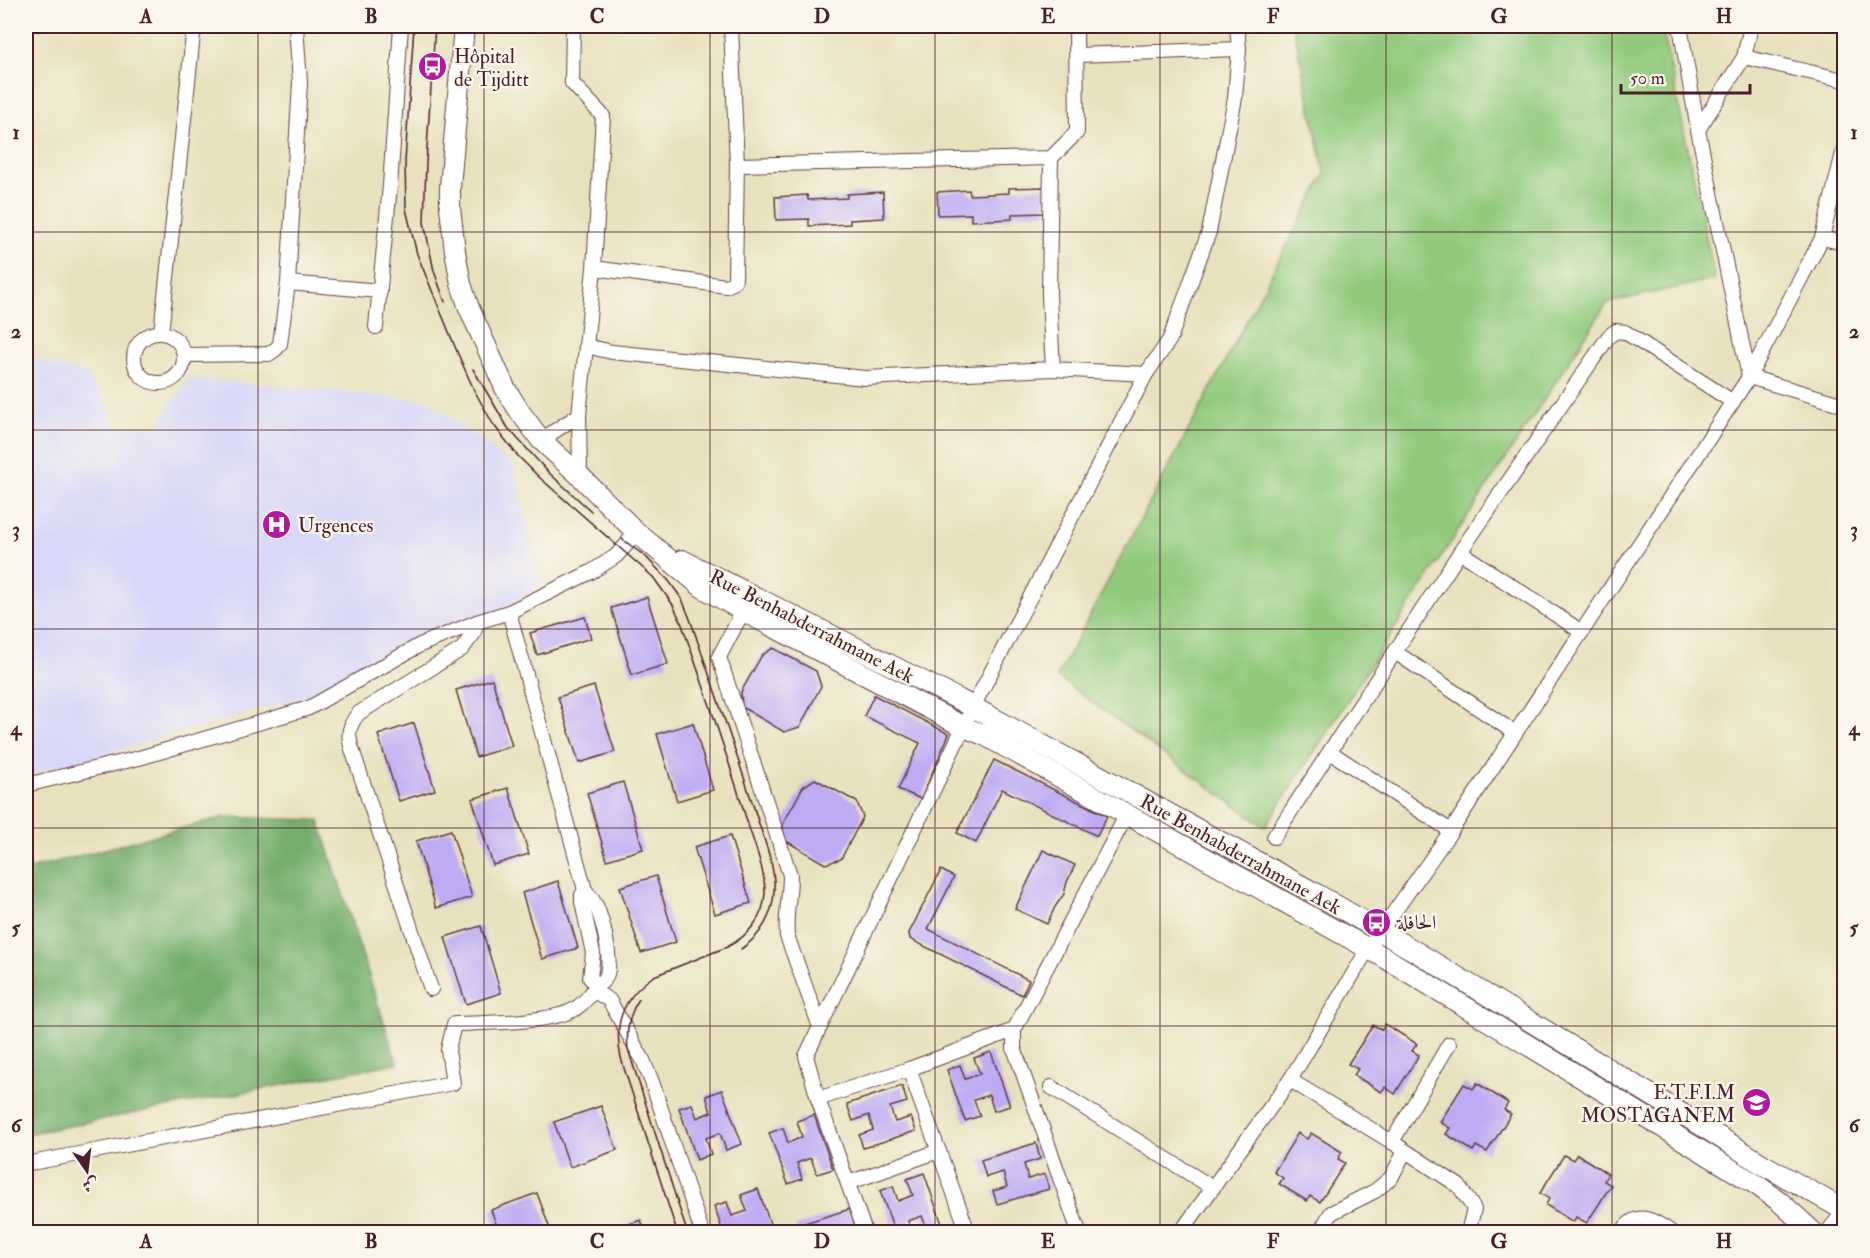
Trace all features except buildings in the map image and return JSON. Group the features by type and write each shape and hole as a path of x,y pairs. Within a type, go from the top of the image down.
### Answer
{"highway":[{"path":"1835,1233 1845,1221"}],"main road":[{"name":"Rue Benhabderrahmane Aek","path":"464,26 450,208 454,251 469,308 504,388 520,412 541,440 635,531 702,587 743,611 964,727 984,735 1368,949 1535,1048 1757,1185 1779,1201 1813,1233"},
{"name":"Rue Benhabderrahmane Aek","path":"653,545 973,707 1313,892 1762,1164 1845,1210"}],"street":[{"path":"161,333 194,26"},
{"path":"184,355 269,354 280,344 288,283 300,83 296,26"},
{"path":"376,327 390,186 401,26"},
{"path":"573,26 572,83 603,116 594,268 579,415 580,476"},
{"path":"594,268 726,286 733,283 735,279 737,165 731,26"},
{"path":"737,165 1051,158 1077,132 1076,26"},
{"path":"865,1233 818,1099 806,1056 973,707 1146,374 1170,339 1209,232 1235,98 1239,49 1237,26"},
{"path":"1680,26 1698,130 1749,377"},
{"path":"1698,130 1744,57 1751,26"},
{"path":"1077,55 1239,49"},
{"path":"1744,57 1845,80"},
{"path":"1182,1233 1290,1080 1368,949 1451,831 1749,377 1821,238 1845,149"},
{"path":"1051,158 1049,296 1053,369"},
{"path":"1821,238 1845,243"},
{"path":"288,283 380,291"},
{"path":"1274,837 1460,552 1608,336 1616,332 1625,332 1733,402"},
{"path":"161,333 169,335 182,347 184,363 181,371 169,381 153,383 139,374 135,367 135,350 139,343 152,334 161,333"},
{"path":"586,346 612,352 865,378 1053,369 1146,374"},
{"path":"1749,377 1845,405"},
{"path":"541,440 579,415"},
{"path":"26,785 139,758 309,708 420,645 509,612 591,572 616,556 635,531"},
{"path":"1460,552 1582,632"},
{"path":"743,611 719,657 790,875 787,936 820,1027"},
{"path":"509,612 585,890 582,902 593,953 590,978 595,987 609,1000 643,1060 702,1233"},
{"path":"431,989 351,746 349,732 359,713 462,649 474,633 477,622"},
{"path":"1395,652 1515,733"},
{"path":"1330,752 1451,831"},
{"path":"1079,1233 1014,1048 1014,1030 1127,814"},
{"path":"26,1164 453,1083 448,1050 454,1024 528,1020 559,1014 575,1009 595,987"},
{"path":"818,1099 909,1069 1014,1030"},
{"path":"1392,1142 1449,1044"},
{"path":"909,1069 968,1233"},
{"path":"1290,1080 1405,1150 1459,1186 1474,1209 1468,1233"},
{"path":"1051,1087 1213,1188"},
{"path":"1320,1233 1330,1214 1375,1191 1391,1178 1405,1150"},
{"path":"848,1183 939,1151"},
{"path":"1622,1233 1627,1225 1640,1219 1655,1221 1671,1233"}],"shaded area":[{"name":"Urgences","path":"26,358 86,373 111,413 113,426 160,428 162,415 189,378 427,400 514,466 542,585 522,598 305,696 26,777"}],"green space":[{"path":"1293,26 1662,26 1715,279 1607,303 1265,827 1057,677 1325,174"},
{"path":"224,817 319,820 397,1063 26,1134 26,870"}],"tram line":[{"path":"414,26 405,162 406,209 417,254 458,354 493,424 517,455 653,577 673,605 715,720 763,874 765,893 762,910 748,932 727,947 654,976 633,994 626,1004 619,1026 618,1038 623,1065 677,1232"},
{"path":"435,26 424,222 434,271 445,302"},
{"path":"473,369 508,428 548,472 591,511"},
{"path":"622,539 646,557 669,581 682,599 768,851 774,881 771,908 760,931 741,949"},
{"path":"639,999 629,1023 628,1049 687,1232"}],"place":[{"name":"Hôpital de Tijditt","path":"433,67"},
{"name":"Urgences","path":"277,525"},
{"name":"الحافلة","path":"1376,922"},
{"name":"E.T.F.I.M MOSTAGANEM","path":"1756,1103"}]}
